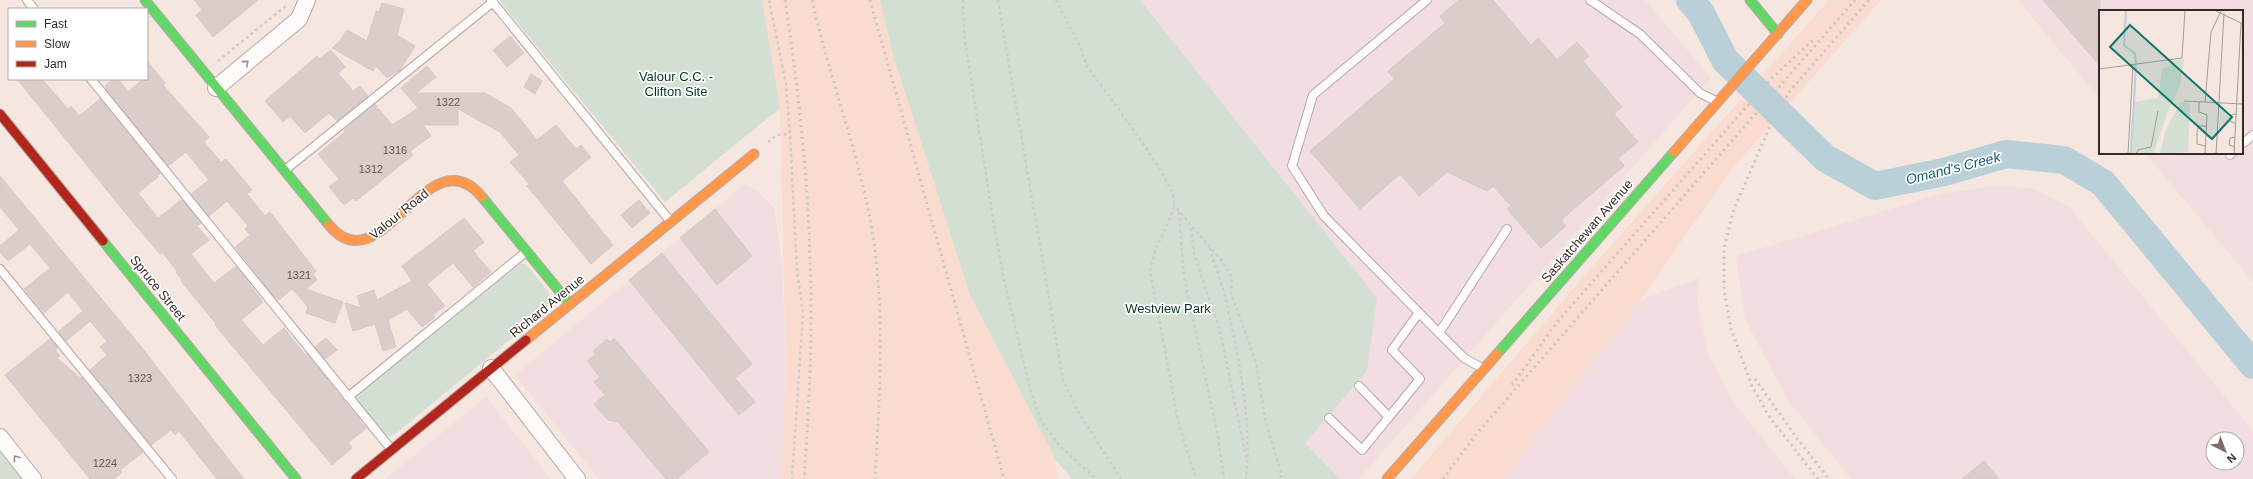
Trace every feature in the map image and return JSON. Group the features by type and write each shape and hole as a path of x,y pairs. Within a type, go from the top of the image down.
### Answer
{"street":[{"path":"216,88 299,19 307,0"},
{"path":"1750,0 1778,34"},
{"name":"Saskatchewan Avenue","path":"1387,479 1807,0"},
{"name":"Valour Road","path":"150,2 204,73 332,230 346,239 356,242 365,241 378,233 439,184 452,180 464,181 474,187 570,304"},
{"name":"Spruce Street","path":"0,114 296,479"},
{"name":"Richard Avenue","path":"356,479 754,154"},
{"path":"491,368 577,479"},
{"path":"0,437 33,479"}],"lane":[{"path":"27,0 33,8"},
{"path":"1427,0 1313,95 1292,166 1324,216 1418,314 1464,358 1483,369"},
{"path":"1590,0 1640,34 1700,93 1717,102"},
{"path":"284,171 492,1 671,222"},
{"path":"92,80 391,450"},
{"path":"2243,143 2253,135"},
{"path":"1439,333 1507,229"},
{"path":"348,397 527,251"},
{"path":"0,268 172,479"},
{"path":"1329,418 1362,450 1420,379 1392,350 1418,314"},
{"path":"1359,386 1390,417"}],"path":[{"path":"769,0 786,84 797,270 803,314 792,479"},
{"path":"963,0 964,34 993,219 1006,288 1030,389 1041,421 1059,445 1096,479"},
{"path":"998,0 1063,380 1077,410 1121,479"},
{"path":"1056,0 1081,49 1086,65 1155,163 1172,191 1173,204 1150,270 1178,421 1196,479"},
{"path":"204,73 288,5"},
{"path":"754,154 777,135 790,134"},
{"path":"1173,204 1191,227 1222,261 1232,278 1231,293 1256,362 1266,423 1282,475 1278,479"},
{"path":"1179,211 1184,276 1218,437 1224,479"},
{"path":"1191,227 1194,254 1220,331 1247,462"},
{"path":"1210,248 1224,290 1243,389 1248,422 1246,479"}],"shaded area":[{"path":"762,0 880,0 894,58 970,295 1056,460 1057,479 781,479 786,376 780,108"},
{"path":"1140,0 1645,0 1711,78 1359,479 1340,479 1305,443 1367,371"},
{"path":"1829,0 1881,0 1734,166 1640,300 1503,479 1411,479 1584,276"},
{"path":"2018,0 2253,0 2253,282 2146,154 2243,154 2243,10 2099,10 2099,98"},
{"path":"745,184 759,193 774,208 782,263 786,376 781,479 599,479 515,375"},
{"path":"1992,186 2032,188 2070,208 2253,431 2253,479 1851,479 1787,399 1745,319 1736,256 1940,194"},
{"path":"1700,278 1697,300 1708,354 1731,399 1795,479 1503,479 1640,300"},
{"path":"486,397 551,479 385,479"}],"green space":[{"name":"Valour C.C. - Clifton Site","path":"499,0 762,0 780,108 665,202"},
{"name":"Westview Park","path":"880,0 1140,0 1377,298 1367,371 1305,443 1340,479 1072,479 1056,460 970,295 894,58"},
{"path":"520,263 526,264 548,292 550,297 546,310 394,435 388,436 384,434 357,401 357,396"},
{"path":"0,449 25,479 0,479"}],"building":[{"path":"194,0 258,0 213,37 196,15 202,10"},
{"path":"1459,0 1493,0 1531,45 1538,38 1557,60 1577,42 1589,56 1583,61 1622,107 1614,114 1638,142 1618,158 1624,166 1561,220 1566,226 1541,248 1507,209 1511,206 1493,186 1487,191 1447,172 1419,196 1400,174 1360,209 1310,151 1394,79 1388,71 1445,23 1440,16"},
{"path":"2043,0 2100,0 2099,65"},
{"path":"382,3 404,9 397,35 415,46 400,70 387,78 376,66 373,71 332,48 339,42 347,30 367,41 376,11 379,12"},
{"path":"510,36 524,53 507,67 493,50"},
{"path":"331,50 345,67 338,73 353,91 360,86 368,96 337,121 329,113 305,133 290,116 283,122 265,101 317,56 319,59"},
{"path":"148,62 165,83 163,85 209,137 204,142 221,162 226,159 252,190 247,194 265,216 270,212 316,271 313,274 317,280 306,289 343,302 335,323 306,313 308,307 292,289 279,300 272,294 235,247 250,235 245,229 248,226 227,201 209,216 191,194 209,180 186,152 168,166 108,92 105,86 112,80 119,80 128,92 142,80 148,80"},
{"path":"427,66 436,77 416,93 485,93 511,108 537,140 556,125 576,149 581,145 591,157 562,181 613,245 591,264 527,186 529,184 510,162 519,155 500,132 458,109 458,125 423,125 431,136 410,151 413,155 356,201 353,198 344,205 329,187 339,179 318,154 345,132 344,130 375,104 377,106 374,111 378,108 392,125 418,108 401,88"},
{"path":"531,74 542,81 535,94 524,87"},
{"path":"18,80 43,80 68,109 71,106 79,116 100,99 160,173 157,175 158,177 138,193 158,218 181,200 183,201 201,223 197,226 209,240 191,254 214,283 236,266 263,302 241,320 263,345 284,328 305,355 307,354 366,428 348,443 352,448 332,465 215,325 216,324 181,281 182,280 176,272 177,271 162,252 160,254"},
{"path":"0,176 139,344 244,479 217,479 179,431 175,435 171,430 151,445 90,370 107,355 100,347 107,341 90,321 66,341 58,332 83,311 68,292 44,313 24,289 50,268 30,244 8,261 0,252 0,246 19,230 0,207"},
{"path":"639,200 650,213 632,228 621,215"},
{"path":"715,209 752,256 717,285 680,238"},
{"path":"464,218 484,242 473,251 491,272 473,287 453,263 427,284 445,306 433,315 435,317 422,327 407,309 388,320 396,347 383,351 375,324 353,331 345,303 361,308 357,296 374,290 377,300 412,281 402,266"},
{"path":"662,253 752,364 735,378 755,402 739,415 629,280"},
{"path":"326,338 337,350 325,359 315,347"},
{"path":"614,338 709,452 677,479 666,479 618,422 608,420 594,404 605,395 594,382 600,377 587,361 596,354 593,351 607,339 610,342"},
{"path":"50,339 58,348 55,350 60,356 57,358 80,378 81,377 143,452 120,470 122,472 114,479 90,479 5,375"},
{"path":"1984,461 1999,479 1962,479"}],"waterway":[{"name":"Omand's Creek","path":"1690,0 1701,13 1725,60 1825,158 1875,186 1944,172 2006,154 2064,160 2103,183 2253,365"}],"railway":[{"path":"785,0 802,131 809,229 811,343 804,479"},
{"path":"812,0 860,174 873,233 877,268 880,338 879,409 875,479"},
{"path":"870,0 1004,479"},
{"path":"1443,479 1474,437 1855,0"},
{"path":"1818,479 1768,415 1752,386 1731,329 1724,290 1724,248 1734,209 1773,119 1790,91 1869,0"},
{"path":"1512,385 1558,321 1771,79 1814,39"},
{"path":"1755,379 1796,437 1829,479"}],"traffic: fast":[{"path":"145,0 329,225"},
{"path":"1750,0 1778,34"},
{"path":"1497,354 1674,152"},
{"path":"482,197 570,304"},
{"path":"103,241 296,479"}],"traffic: slow":[{"path":"1674,152 1807,0"},
{"path":"526,340 754,154"},
{"path":"329,225 348,239 367,238 386,227 424,194 443,183 462,182 482,197"},
{"path":"1387,479 1497,354"}],"traffic: jam":[{"path":"0,114 103,241"},
{"path":"356,479 526,340"}]}
